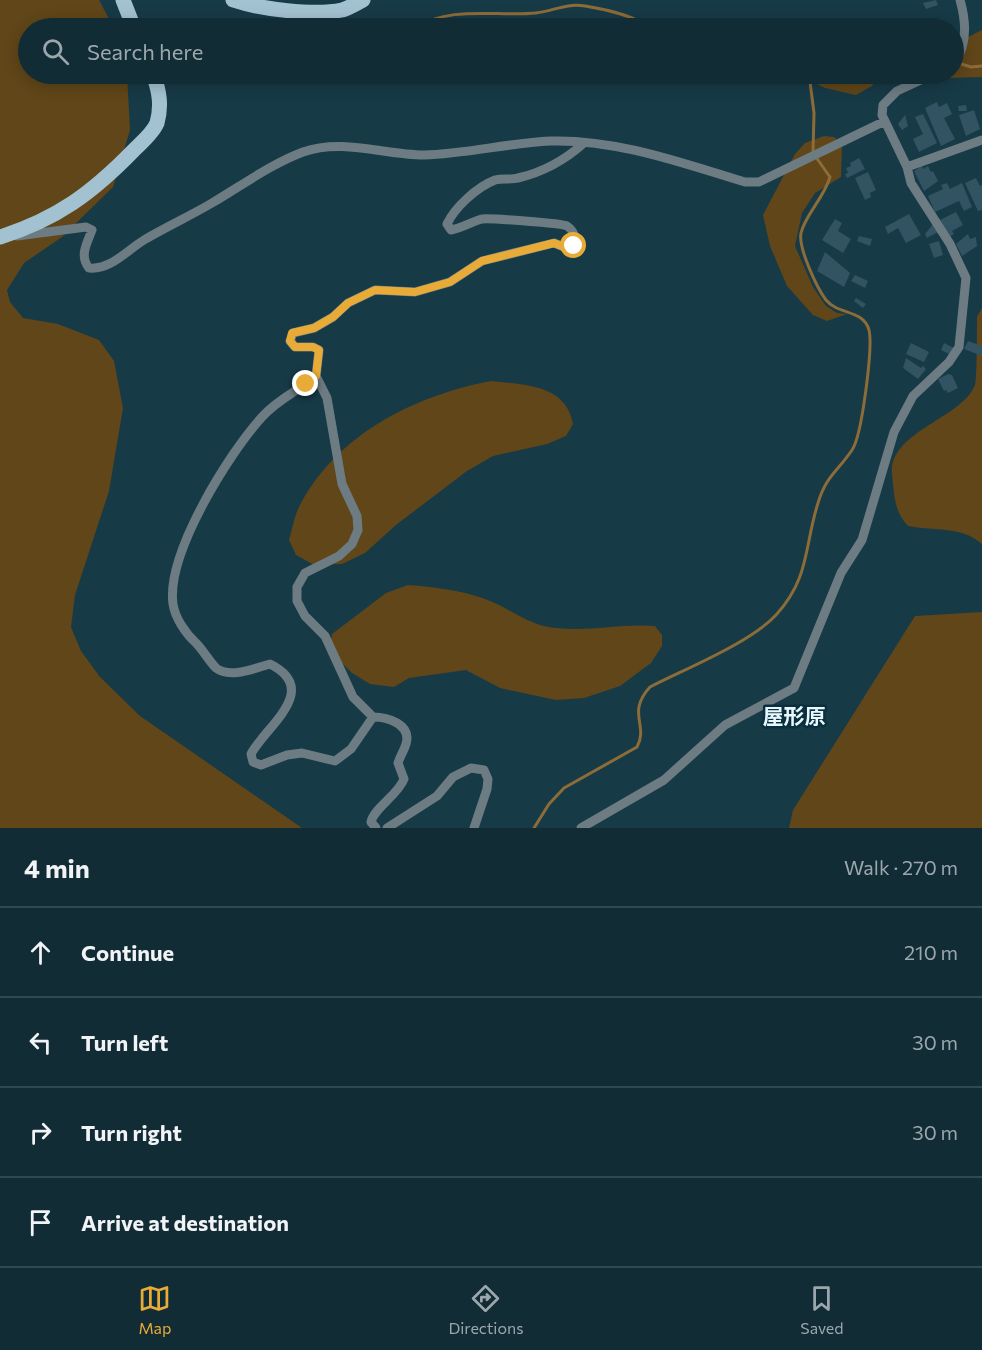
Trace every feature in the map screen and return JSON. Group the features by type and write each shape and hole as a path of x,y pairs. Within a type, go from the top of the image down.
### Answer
{"main road":[{"path":"123,0 130,18"},
{"path":"233,0 246,4 307,11 342,10 363,0"},
{"path":"0,238 35,226 67,209 104,181 156,126 160,109 157,84"}],"street":[{"path":"960,0 963,18"},
{"path":"580,828 664,780 725,725 794,688 841,573 862,540 894,432 913,396 950,362 959,346 966,278 950,244 911,183 907,167 883,122 883,105 890,96 914,84"},
{"path":"0,238 86,227 92,230 84,253 84,262 89,268 98,268 114,262 144,240 303,152 349,146 423,155 552,141 584,143 619,147 745,182 759,182 883,122"},
{"path":"907,167 982,140"},
{"path":"376,828 371,822 373,816 393,798 404,779 398,763 406,743 406,735 401,724 386,717 373,717 353,697 325,636 305,616 297,601 297,587 305,573 339,556 352,544 358,530 357,516 342,484 327,398 316,376 319,350 313,347 295,347 290,341 292,333 314,328 333,317 348,303 375,290 415,292 450,282 482,261 554,243 569,249 574,246 575,234 568,226 553,222 527,223 496,218 481,219 451,230 447,224 462,204 496,180 517,179 566,160 584,143"},
{"path":"316,376 282,397 262,417 228,459 180,557 173,605 187,634 216,668 225,671 242,671 270,664 282,670 289,683 291,692 285,714 255,747 251,754 253,762 261,765 287,755 302,753 334,761 351,749 373,717"},
{"path":"387,828 437,796 453,777 471,768 484,770 488,779 474,828"}],"shaded area":[{"path":"0,0 99,0 109,18 18,18 18,84 128,84 130,130 113,187 62,237 24,263 7,290 10,302 23,318 58,324 99,340 114,361 123,408 109,491 75,595 71,627 81,651 100,677 140,716 302,828 0,828"},
{"path":"982,30 982,77 964,78 964,39"},
{"path":"817,84 873,84 856,95"},
{"path":"824,136 834,137 842,145 841,177 815,193 802,213 795,246 813,287 826,306 837,313 847,314 827,321 813,315 787,286 770,246 763,215 795,154 805,143"},
{"path":"982,308 982,544 966,534 908,526 901,516 894,497 892,466 897,453 906,442 958,406 975,385 977,317"},
{"path":"491,381 530,386 553,394 569,411 573,424 566,436 547,444 493,456 467,471 396,525 365,553 342,564 314,565 296,555 289,540 298,509 314,483 333,460 355,440 379,423 405,409 433,397"},
{"path":"408,585 447,589 476,596 544,626 585,629 655,626 662,635 662,646 651,663 620,686 584,698 556,700 500,688 466,670 409,678 394,687 370,684 352,673 338,659 330,645 332,634 386,593"},
{"path":"982,612 982,828 789,828 793,810 915,616"}],"building":[{"path":"936,0 938,5 926,9 923,3"},
{"path":"937,102 939,107 947,103 952,114 944,118 955,139 941,146 925,108"},
{"path":"966,105 967,111 959,111 958,106"},
{"path":"974,110 980,129 966,136 959,115"},
{"path":"923,114 937,143 919,152 913,139 923,134 915,117"},
{"path":"905,115 908,126 902,130 898,124"},
{"path":"859,158 865,169 847,178 846,168"},
{"path":"922,166 923,169 928,166 938,181 924,191 914,171"},
{"path":"868,172 876,190 870,193 871,197 865,200 855,178"},
{"path":"976,178 980,186 982,185 982,210 978,211 965,183"},
{"path":"947,183 950,189 962,183 972,207 964,211 959,201 935,212 928,196 943,189 941,185"},
{"path":"956,212 963,225 952,231 954,234 949,237 940,220"},
{"path":"909,214 921,235 906,243 898,228 888,234 885,227"},
{"path":"835,219 842,223 838,231 851,239 843,253 822,240"},
{"path":"933,224 938,232 927,238 925,234"},
{"path":"968,234 970,239 976,237 977,246 962,256 956,244"},
{"path":"859,236 872,239 870,246 857,241"},
{"path":"939,241 943,255 934,258 929,244"},
{"path":"825,252 850,273 844,287 817,271"},
{"path":"855,275 868,281 865,288 851,281"},
{"path":"856,298 866,304 863,308 854,301"},
{"path":"968,341 982,346 982,356 964,349"},
{"path":"911,343 929,352 924,362 906,354"},
{"path":"944,343 954,348 951,355 941,350"},
{"path":"906,358 926,369 918,379 903,368"},
{"path":"948,374 952,375 958,388 948,393 944,391 938,379"}],"waterway":[{"path":"440,18 474,13 536,13 578,5 630,18"},
{"path":"964,65 982,66"},
{"path":"534,828 549,804 564,788 637,747 641,732 640,704 650,687 750,636 776,615 787,601 801,575 821,494 856,442 866,391 869,330 866,323 856,315 837,308 826,300 809,268 802,248 803,226 824,192 830,177 813,153 814,113 810,84"}],"district":[{"name":"屋形原","path":"794,715"}],"route":[{"path":"306,384 316,376 319,350 313,347 295,347 290,341 292,333 314,328 333,317 348,303 375,290 415,292 437,287 450,282 482,261 521,253 535,246 554,243 569,249 574,246"}]}
